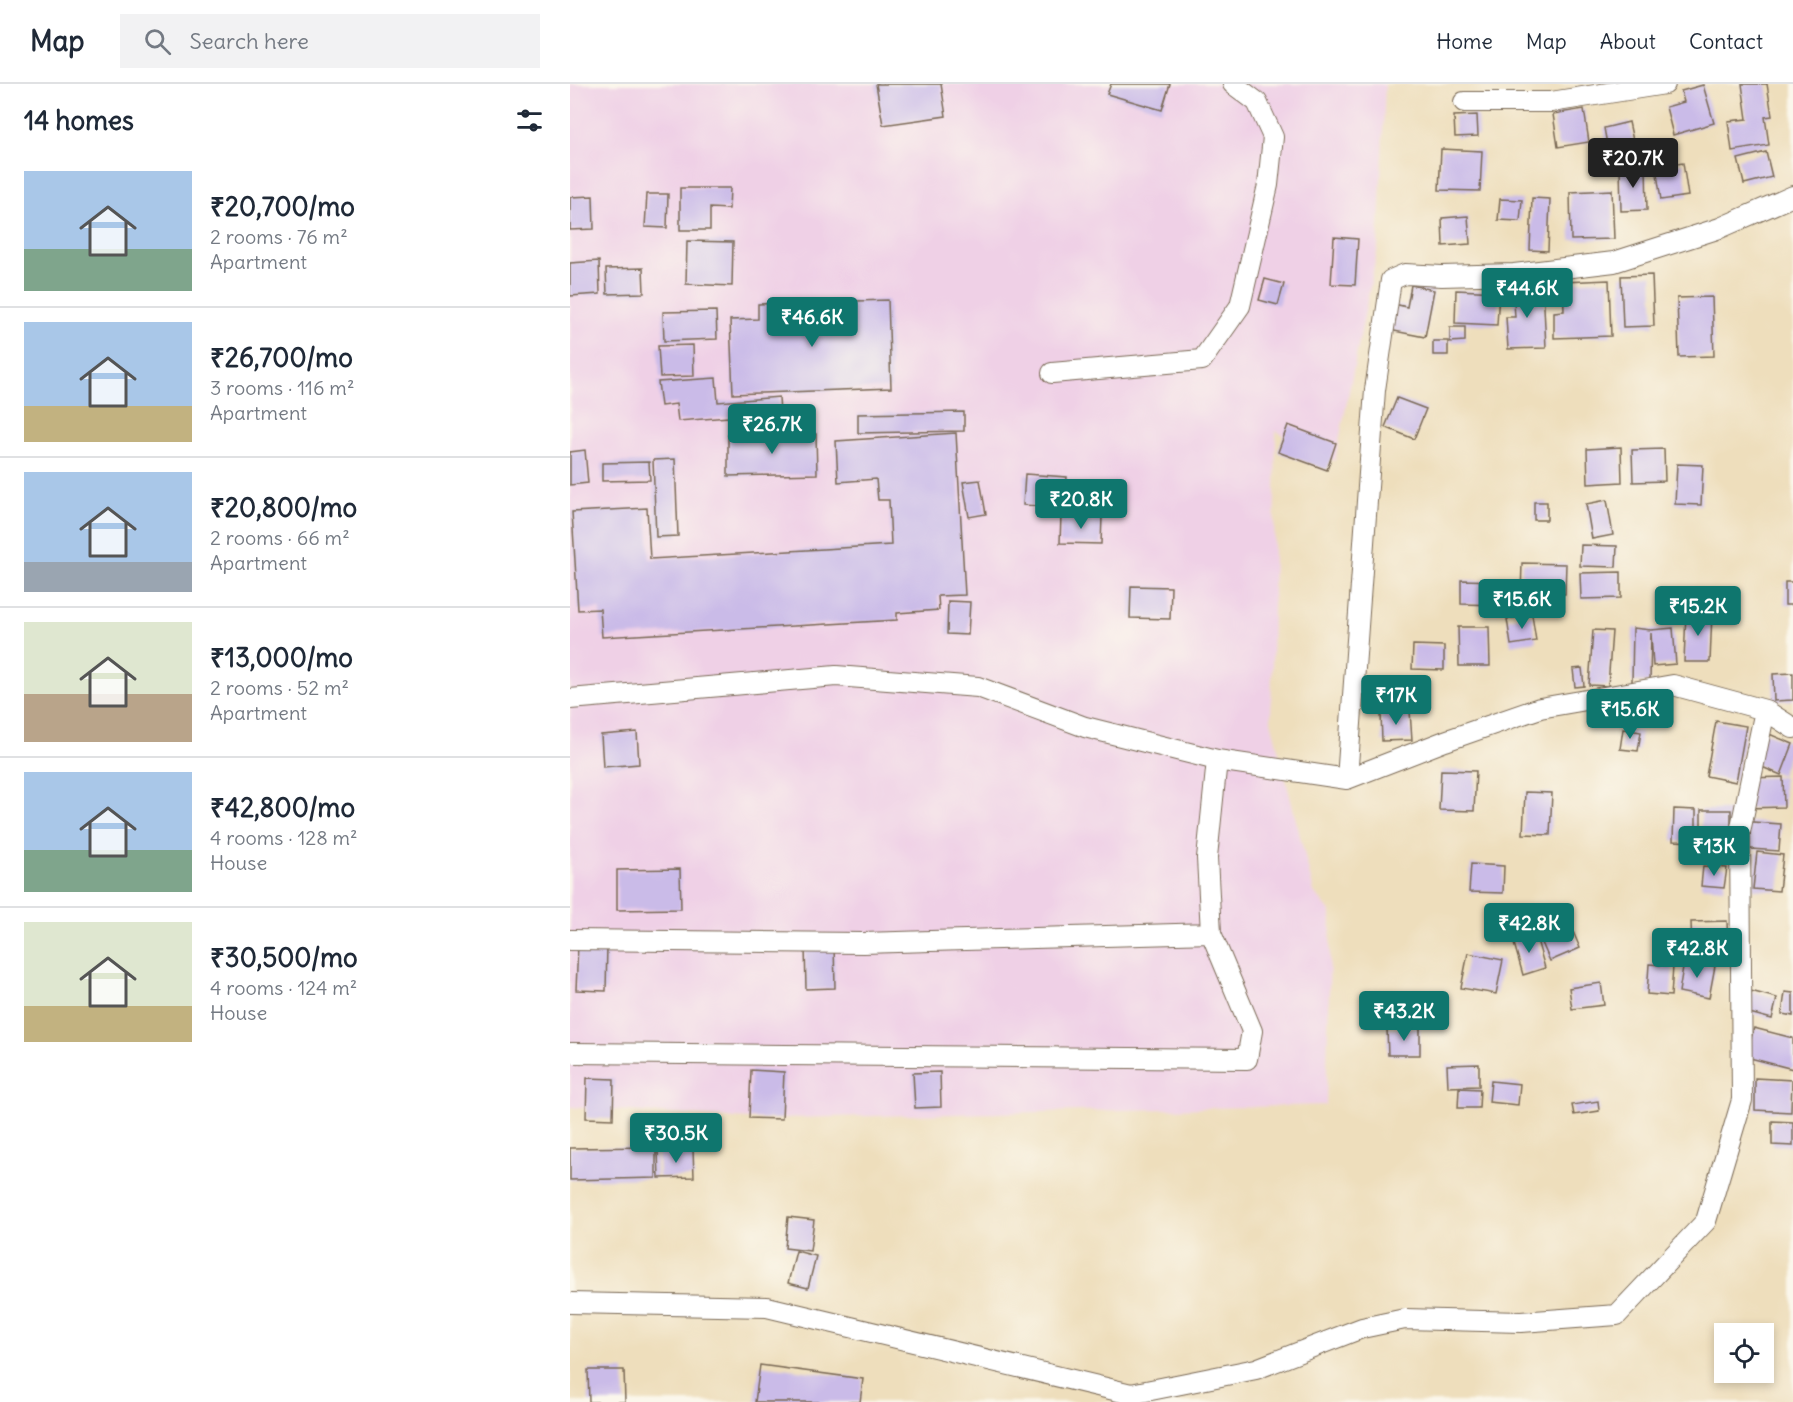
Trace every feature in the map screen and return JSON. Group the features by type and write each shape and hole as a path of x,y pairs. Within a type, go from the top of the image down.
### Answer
{"street":[{"path":"1052,373 1202,360 1240,306 1268,185 1273,137 1257,102 1233,84"},
{"path":"1464,102 1551,102 1665,84"},
{"path":"1347,779 1375,390 1391,280 1405,274 1442,276 1514,274 1614,262 1720,228 1793,196"},
{"path":"570,699 836,676 978,687 1085,727 1217,760 1347,779 1445,741 1540,708 1673,685 1766,710 1793,728"},
{"path":"570,1303 767,1307 1131,1394 1256,1369 1362,1328 1405,1319 1521,1322 1617,1315 1706,1221 1742,1100 1740,832 1766,710"},
{"path":"570,1053 1247,1059 1252,1031 1211,933 1207,858 1217,760"},
{"path":"570,940 863,943 1211,933"}],"shaded area":[{"path":"570,84 1385,84 1378,247 1335,461 1276,431 1271,721 1314,892 1331,913 1326,1105 749,1119 570,1107"}],"building":[{"path":"876,84 941,84 946,116 883,125"},
{"path":"1111,84 1170,84 1162,110 1107,94"},
{"path":"1742,84 1767,84 1772,116 1765,117 1769,145 1732,151 1728,121 1747,119"},
{"path":"1703,85 1714,123 1673,135 1666,107 1684,102 1681,91"},
{"path":"1584,109 1589,142 1558,147 1553,114"},
{"path":"1477,115 1478,136 1455,137 1454,116"},
{"path":"1629,122 1634,145 1608,150 1604,128"},
{"path":"1441,149 1482,151 1480,191 1439,190"},
{"path":"1766,152 1772,177 1744,184 1738,159"},
{"path":"1683,163 1688,196 1661,200 1656,167"},
{"path":"1620,167 1646,167 1647,210 1621,211"},
{"path":"680,188 730,188 729,209 710,208 710,230 680,230"},
{"path":"1612,190 1614,239 1571,240 1570,192"},
{"path":"647,194 668,194 667,228 645,227"},
{"path":"593,196 594,229 570,230 570,197"},
{"path":"1532,198 1550,199 1548,251 1530,250"},
{"path":"1500,199 1522,200 1520,221 1498,220"},
{"path":"1468,216 1470,244 1443,246 1442,218"},
{"path":"1334,237 1358,239 1355,285 1331,284"},
{"path":"687,241 733,242 732,286 686,284"},
{"path":"599,261 600,294 570,296 570,263"},
{"path":"643,268 644,293 607,294 606,269"},
{"path":"1652,275 1654,326 1623,327 1621,276"},
{"path":"1265,279 1284,284 1278,305 1259,300"},
{"path":"1609,280 1611,336 1554,338 1554,312 1564,311 1563,282"},
{"path":"1411,285 1434,290 1425,337 1389,330 1394,304 1407,307"},
{"path":"1543,286 1546,348 1508,349 1506,317 1515,317 1513,287"},
{"path":"1456,290 1499,292 1497,325 1455,323"},
{"path":"1712,297 1714,356 1679,357 1677,298"},
{"path":"888,300 891,388 733,394 730,320 758,319 758,304"},
{"path":"716,311 717,339 664,341 663,312"},
{"path":"1450,327 1465,327 1465,341 1450,342"},
{"path":"1433,341 1448,341 1448,355 1433,355"},
{"path":"693,345 694,376 660,377 658,346"},
{"path":"716,378 718,402 779,397 780,413 678,421 676,404 661,406 658,382"},
{"path":"1397,398 1426,409 1414,439 1385,427"},
{"path":"964,412 964,431 858,433 858,414"},
{"path":"1288,425 1336,443 1327,470 1278,452"},
{"path":"956,433 965,595 938,596 939,610 897,613 897,620 602,637 600,609 578,610 572,512 647,508 650,559 891,545 889,500 878,500 876,479 838,482 836,441"},
{"path":"816,434 817,474 728,476 728,435"},
{"path":"1621,447 1622,482 1588,484 1587,449"},
{"path":"1664,449 1665,481 1633,482 1632,450"},
{"path":"585,450 588,483 570,485 570,452"},
{"path":"675,459 678,536 656,537 653,460"},
{"path":"649,462 650,480 602,481 602,463"},
{"path":"1677,464 1703,465 1701,505 1675,504"},
{"path":"1025,474 1067,477 1065,508 1023,505"},
{"path":"980,480 986,514 969,517 963,482"},
{"path":"1607,500 1613,535 1592,539 1586,504"},
{"path":"1534,502 1547,502 1547,520 1534,520"},
{"path":"1061,515 1102,516 1101,544 1060,543"},
{"path":"1581,545 1617,546 1616,567 1580,566"},
{"path":"1522,563 1566,564 1565,594 1521,594"},
{"path":"1621,572 1621,598 1581,599 1580,573"},
{"path":"1461,580 1499,581 1498,605 1461,604"},
{"path":"1785,582 1793,582 1793,605 1785,605"},
{"path":"1131,586 1171,587 1170,619 1130,618"},
{"path":"948,601 970,602 968,635 947,634"},
{"path":"1686,612 1712,613 1710,662 1684,662"},
{"path":"1532,615 1536,641 1511,645 1507,619"},
{"path":"1458,627 1489,627 1490,666 1459,666"},
{"path":"1633,628 1651,630 1673,628 1676,664 1653,666 1651,633 1650,682 1632,682"},
{"path":"1593,630 1612,631 1608,686 1589,685"},
{"path":"1413,645 1444,646 1444,670 1412,669"},
{"path":"1582,668 1584,686 1575,687 1573,669"},
{"path":"1793,673 1793,700 1774,701 1773,674"},
{"path":"1410,711 1412,740 1382,741 1381,713"},
{"path":"1716,721 1746,726 1736,782 1706,776"},
{"path":"1623,729 1641,732 1638,751 1620,749"},
{"path":"1762,731 1793,744 1781,775 1750,762"},
{"path":"637,732 639,764 603,767 601,735"},
{"path":"1441,770 1476,771 1474,811 1439,810"},
{"path":"1783,777 1784,807 1747,808 1746,778"},
{"path":"1525,792 1552,793 1550,835 1523,834"},
{"path":"1674,809 1696,810 1696,842 1673,841"},
{"path":"1701,810 1731,810 1731,840 1701,840"},
{"path":"1739,821 1781,824 1779,851 1737,848"},
{"path":"1757,852 1783,855 1779,891 1753,889"},
{"path":"1471,864 1504,866 1503,893 1469,892"},
{"path":"1703,866 1727,868 1724,888 1701,886"},
{"path":"680,869 681,909 617,910 617,870"},
{"path":"1727,921 1728,946 1692,947 1691,922"},
{"path":"1569,922 1580,948 1550,961 1539,936"},
{"path":"1535,933 1545,968 1523,975 1513,940"},
{"path":"578,944 607,945 606,991 576,990"},
{"path":"834,945 835,988 806,989 805,946"},
{"path":"1468,953 1503,960 1496,994 1461,988"},
{"path":"1684,961 1715,966 1709,998 1679,992"},
{"path":"1649,964 1673,966 1671,996 1647,994"},
{"path":"1601,983 1604,1005 1572,1009 1569,988"},
{"path":"1747,990 1777,998 1772,1019 1742,1011"},
{"path":"1785,992 1793,993 1793,1016 1782,1014"},
{"path":"1420,1028 1420,1055 1388,1055 1387,1029"},
{"path":"1754,1028 1793,1038 1793,1069 1746,1057"},
{"path":"1479,1064 1479,1086 1448,1087 1447,1065"},
{"path":"751,1070 784,1072 782,1119 749,1118"},
{"path":"940,1072 941,1107 915,1108 913,1073"},
{"path":"587,1078 614,1079 613,1119 586,1118"},
{"path":"1755,1078 1792,1080 1791,1112 1755,1110"},
{"path":"1491,1081 1520,1084 1518,1105 1489,1102"},
{"path":"1459,1088 1480,1089 1479,1108 1458,1108"},
{"path":"1598,1101 1599,1111 1574,1115 1572,1105"},
{"path":"1772,1121 1793,1122 1793,1146 1772,1145"},
{"path":"656,1147 656,1178 570,1180 570,1148"},
{"path":"693,1149 694,1177 659,1178 658,1151"},
{"path":"788,1217 814,1220 810,1251 785,1248"},
{"path":"796,1251 816,1256 808,1288 788,1283"},
{"path":"760,1365 863,1379 860,1402 755,1402"},
{"path":"588,1370 624,1370 625,1402 589,1402"}]}
